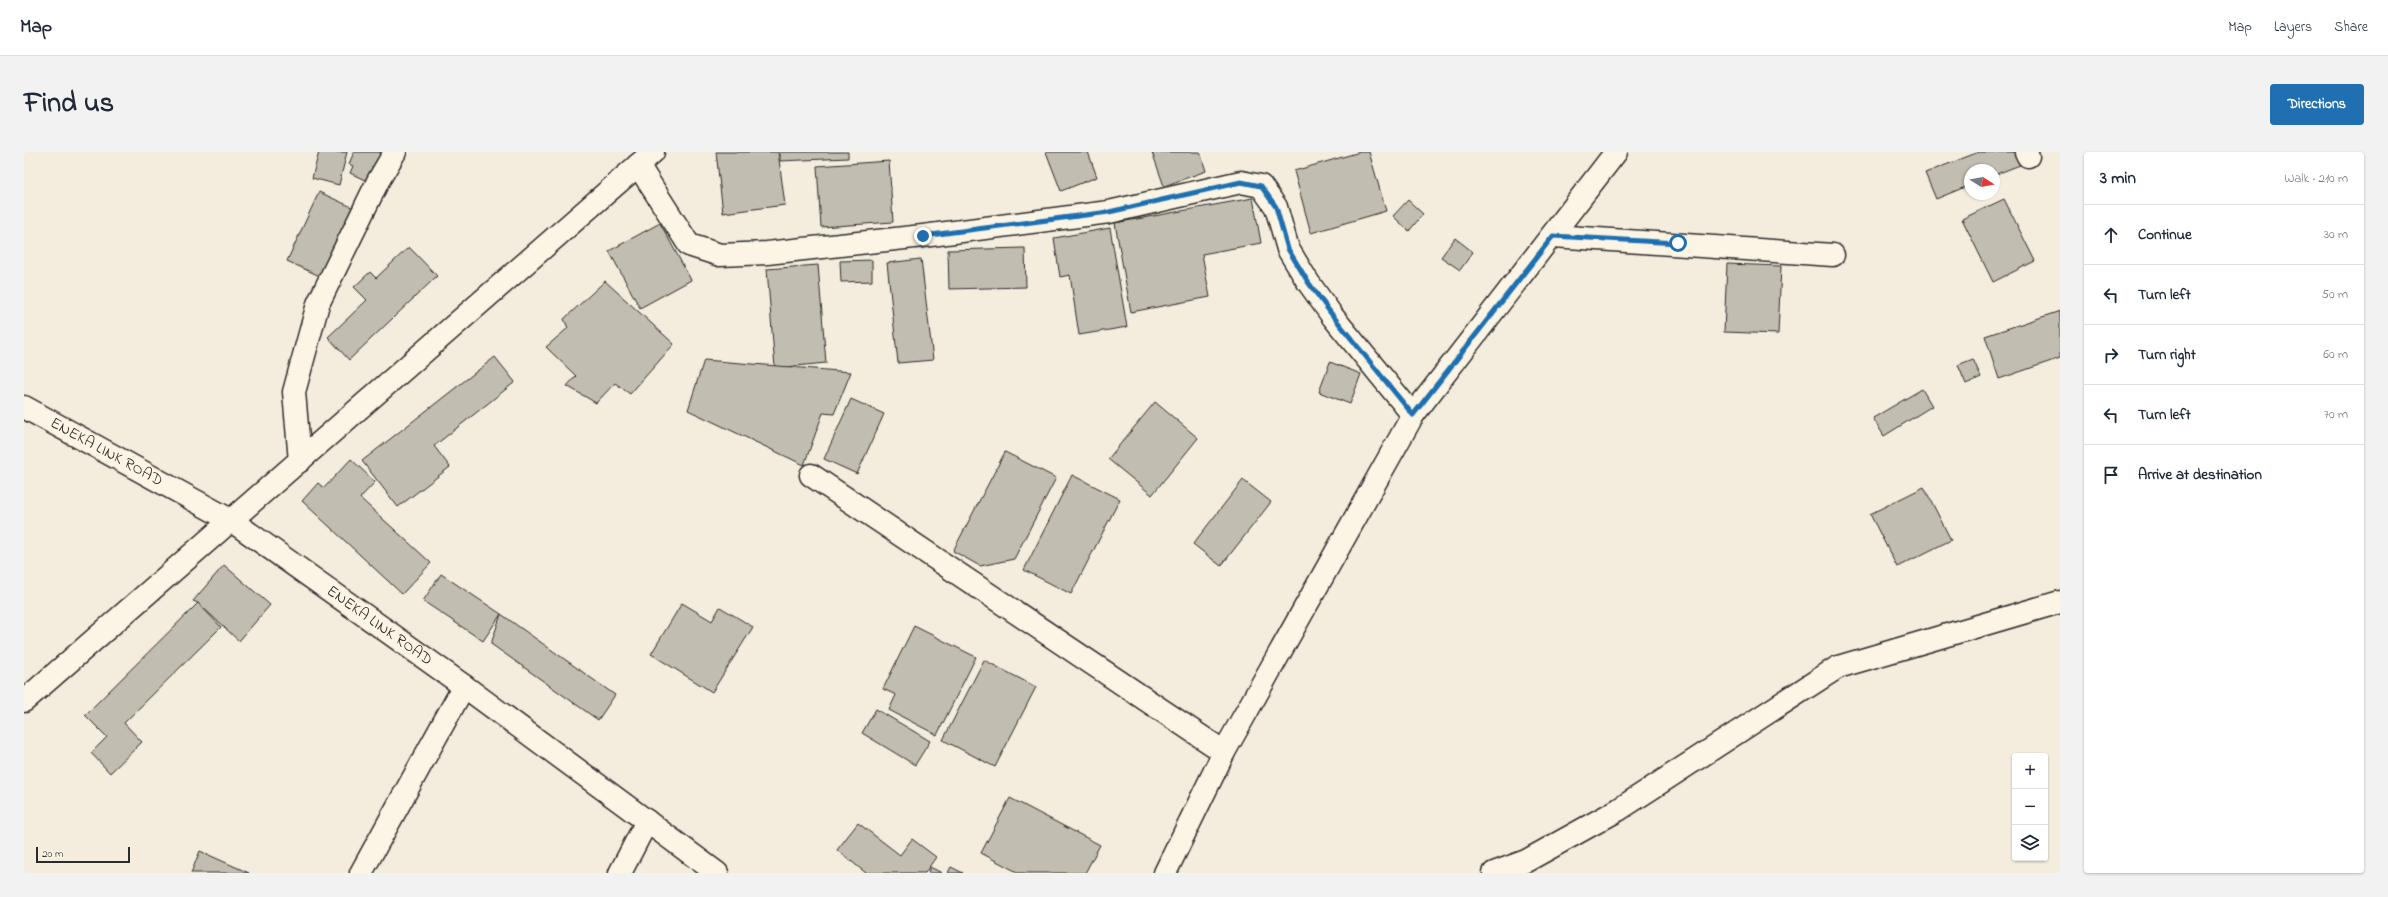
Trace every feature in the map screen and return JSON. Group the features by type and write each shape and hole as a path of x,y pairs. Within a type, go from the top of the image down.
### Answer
{"street":[{"path":"300,461 294,392 318,304 378,181 395,152"},
{"path":"1165,873 1224,752 1413,415 1553,236 1616,152"},
{"path":"24,701 645,159 689,245 720,255 768,253 962,231 1109,212 1241,182 1261,186 1276,207 1288,249 1308,282 1333,316 1413,415"},
{"path":"1553,236 1833,255"},
{"name":"ENEKA LINK ROAD","path":"24,407 232,521 464,686 717,873"},
{"path":"811,475 1224,752"},
{"path":"1494,873 1530,867 1838,667 2060,602"},
{"path":"361,873 464,686"},
{"path":"620,873 647,821"}],"building":[{"path":"319,152 347,152 339,185 312,178"},
{"path":"354,152 383,152 369,182 350,173 353,166 349,164"},
{"path":"716,152 778,152 785,205 723,213"},
{"path":"780,152 848,152 848,158 780,161"},
{"path":"1046,152 1088,152 1097,177 1061,191"},
{"path":"1152,152 1200,152 1206,171 1164,186"},
{"path":"1360,152 1369,152 1386,211 1311,233 1294,171"},
{"path":"1979,152 2015,152 2020,165 2000,173 2000,164 1964,164 1964,187 1936,199 1925,173"},
{"path":"889,161 893,222 821,227 817,166"},
{"path":"319,192 356,209 324,278 287,261"},
{"path":"1253,198 1261,243 1202,254 1210,297 1131,312 1115,223"},
{"path":"2004,199 2035,261 1993,282 1962,219"},
{"path":"1408,200 1423,214 1409,231 1393,216"},
{"path":"660,223 691,280 640,308 609,251"},
{"path":"1110,228 1127,327 1079,335 1070,275 1060,277 1054,238"},
{"path":"1455,238 1473,252 1460,270 1441,257"},
{"path":"409,247 437,276 349,360 328,337 367,300 354,287 370,272 376,278"},
{"path":"1025,248 1026,287 949,289 948,250"},
{"path":"921,259 933,360 898,363 887,263"},
{"path":"872,260 872,281 841,282 840,261"},
{"path":"1727,264 1781,266 1778,334 1724,332"},
{"path":"818,265 826,363 775,368 767,269"},
{"path":"605,281 674,344 630,394 615,383 596,403 567,386 576,376 546,347 568,328 564,319"},
{"path":"2060,311 2060,358 1999,379 1985,336"},
{"path":"495,357 515,382 434,446 450,467 398,507 362,461"},
{"path":"1973,359 1981,377 1966,384 1958,365"},
{"path":"704,360 851,372 834,414 823,413 804,465 688,410"},
{"path":"1330,362 1361,374 1350,404 1319,392"},
{"path":"1922,389 1932,406 1884,436 1873,418"},
{"path":"851,399 884,414 857,474 824,459"},
{"path":"1155,402 1198,438 1152,495 1108,459"},
{"path":"1005,452 1056,478 1014,559 980,566 953,551"},
{"path":"351,459 375,482 360,498 431,563 402,594 302,501 318,483 324,488"},
{"path":"1072,475 1120,499 1071,594 1024,570"},
{"path":"1243,480 1271,502 1221,566 1193,544"},
{"path":"1924,487 1951,540 1897,567 1870,514"},
{"path":"224,565 270,605 239,641 198,603 193,601"},
{"path":"441,574 501,614 483,641 423,601"},
{"path":"198,603 221,627 124,723 142,742 110,773 91,753 107,737 85,715"},
{"path":"682,603 712,621 720,607 753,627 712,692 651,654"},
{"path":"501,614 615,695 598,720 491,644"},
{"path":"914,626 976,657 937,735 889,710 896,695 883,689"},
{"path":"984,660 1036,687 995,767 943,740"},
{"path":"876,709 930,741 915,765 862,733"},
{"path":"1010,798 1100,845 1085,873 1019,873 981,853"},
{"path":"858,823 900,855 912,839 936,857 925,873 866,873 837,850"},
{"path":"200,851 249,873 191,873"},
{"path":"930,867 942,873 928,873"},
{"path":"951,867 963,873 948,873"}],"route":[{"path":"923,236 1109,212 1241,182 1261,186 1276,207 1288,249 1308,282 1333,316 1413,415 1553,236 1678,243"}]}
